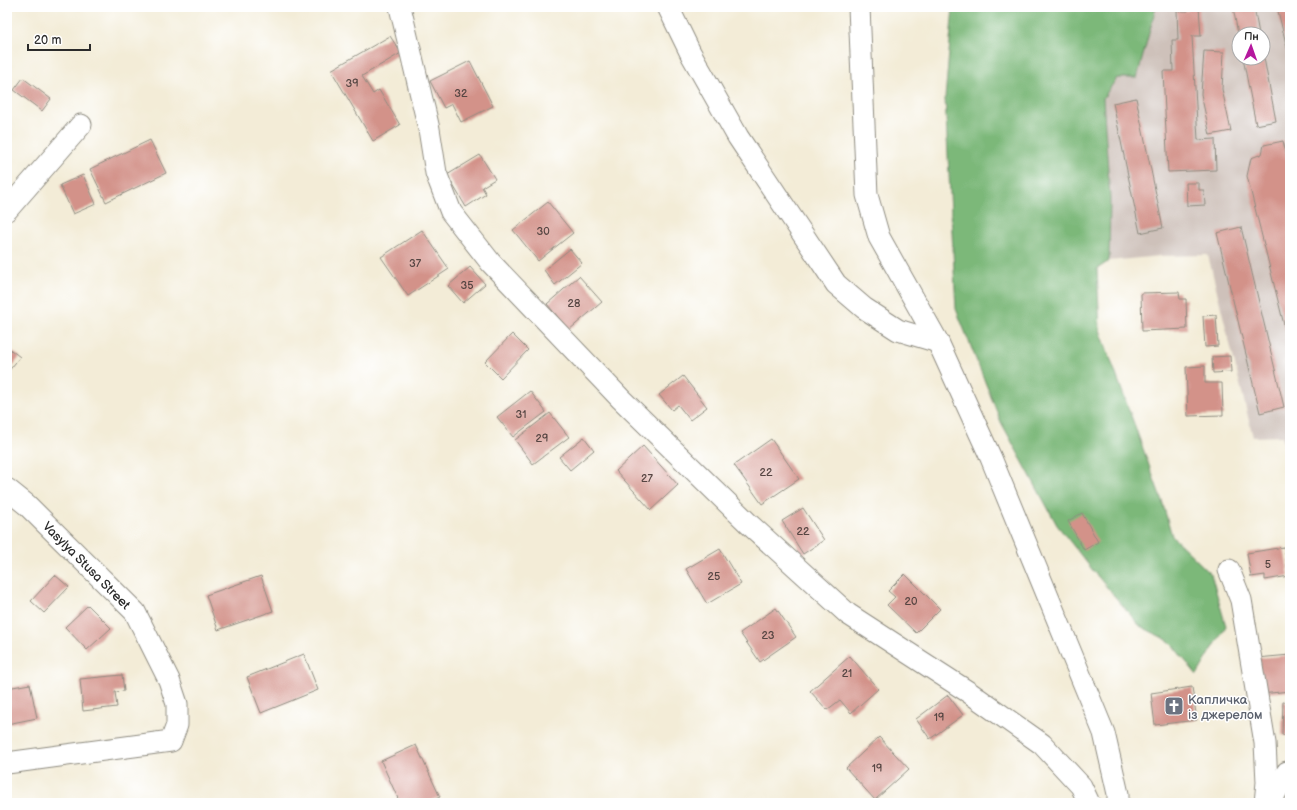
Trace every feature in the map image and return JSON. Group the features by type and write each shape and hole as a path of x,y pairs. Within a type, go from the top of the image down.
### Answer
{"street":[{"path":"400,7 429,129 436,173 451,212 491,263 621,399 749,524 848,614 970,693 1042,744 1081,786 1088,803"},
{"path":"668,7 691,54 738,137 836,284 864,308 898,330 938,342"},
{"path":"859,8 867,195 879,237 938,342 991,458 1104,733 1118,794 1118,803"},
{"path":"7,210 81,125"},
{"name":"Vasylya Stusa Street","path":"7,489 27,505 135,612 169,680 177,704 177,725 171,741 7,763"},
{"path":"1229,570 1241,600 1265,743 1265,803"},
{"path":"1266,769 1288,772 1270,803"}],"shaded area":[{"path":"1156,7 1290,7 1290,480 1282,436 1253,437 1208,255 1160,256 1109,261 1110,199 1103,98 1117,78 1137,78"}],"green space":[{"path":"953,7 1156,7 1137,78 1117,78 1103,98 1110,199 1109,261 1097,269 1100,330 1162,501 1172,536 1211,574 1226,626 1197,675 1169,641 1140,626 1094,572 1057,525 1001,422 956,309 945,98"}],"building":[{"path":"1188,7 1199,7 1201,36 1192,36 1198,140 1215,139 1216,170 1168,172 1163,71 1173,71 1172,40 1178,40 1177,11 1188,11"},
{"path":"1233,7 1254,7 1258,26 1237,26"},
{"path":"1277,7 1290,7 1290,56 1289,56"},
{"path":"390,36 401,53 362,76 373,94 379,90 400,125 373,141 331,70"},
{"path":"1204,51 1224,52 1222,89 1231,131 1210,135 1201,94"},
{"path":"470,61 493,106 461,122 452,104 444,108 430,81"},
{"path":"1245,66 1266,66 1276,121 1256,125"},
{"path":"23,78 51,99 42,111 14,90"},
{"path":"1136,98 1163,228 1140,233 1113,103"},
{"path":"150,140 166,173 106,202 90,169"},
{"path":"1283,141 1290,169 1289,345 1247,176 1251,158 1262,154 1264,145"},
{"path":"480,155 495,179 482,187 486,194 466,207 447,175"},
{"path":"83,175 96,204 73,214 60,185"},
{"path":"1186,183 1199,183 1199,190 1204,190 1205,205 1187,206"},
{"path":"548,202 573,233 538,261 513,230"},
{"path":"1241,227 1284,407 1260,413 1217,233"},
{"path":"422,230 449,269 408,296 381,257"},
{"path":"570,249 582,263 555,285 544,270"},
{"path":"470,267 485,284 463,303 448,286"},
{"path":"579,276 602,302 569,330 547,304"},
{"path":"1179,292 1180,299 1186,299 1187,329 1142,331 1141,293"},
{"path":"1216,315 1218,346 1205,347 1203,316"},
{"path":"512,334 528,350 501,378 485,362"},
{"path":"7,347 20,357 7,373"},
{"path":"1230,356 1231,372 1213,373 1212,357"},
{"path":"1205,366 1205,383 1222,383 1223,415 1188,416 1186,367"},
{"path":"683,376 707,407 690,420 678,405 672,410 659,395"},
{"path":"530,391 546,412 513,437 497,417"},
{"path":"550,413 569,437 533,464 515,440"},
{"path":"584,437 594,450 570,470 559,457"},
{"path":"771,439 799,479 762,504 734,465"},
{"path":"643,446 678,485 651,510 616,471"},
{"path":"803,508 824,540 803,554 782,521"},
{"path":"1082,513 1098,542 1084,550 1068,521"},
{"path":"1284,547 1289,576 1265,580 1265,575 1251,577 1247,553"},
{"path":"720,549 741,584 707,604 686,569"},
{"path":"905,574 940,609 916,633 887,605 895,597 888,591"},
{"path":"55,575 69,587 44,613 31,601"},
{"path":"261,576 273,611 218,630 206,595"},
{"path":"88,605 111,628 87,650 65,627"},
{"path":"776,608 796,637 760,662 740,633"},
{"path":"304,654 318,690 261,713 247,677"},
{"path":"1290,655 1290,691 1261,694 1257,658"},
{"path":"850,656 878,689 851,713 840,700 827,710 810,691"},
{"path":"122,675 124,691 115,692 117,707 83,711 80,679"},
{"path":"30,684 37,718 7,724 7,688"},
{"name":"Капличка із джерелом","path":"1192,687 1197,720 1155,725 1151,693"},
{"path":"948,695 963,715 930,739 916,719"},
{"path":"1283,702 1290,702 1290,736 1282,735"},
{"path":"879,737 909,769 875,800 846,768"},
{"path":"416,745 440,797 427,803 400,803 381,761"}],"place":[{"name":"Капличка із джерелом","path":"1174,706"}]}
